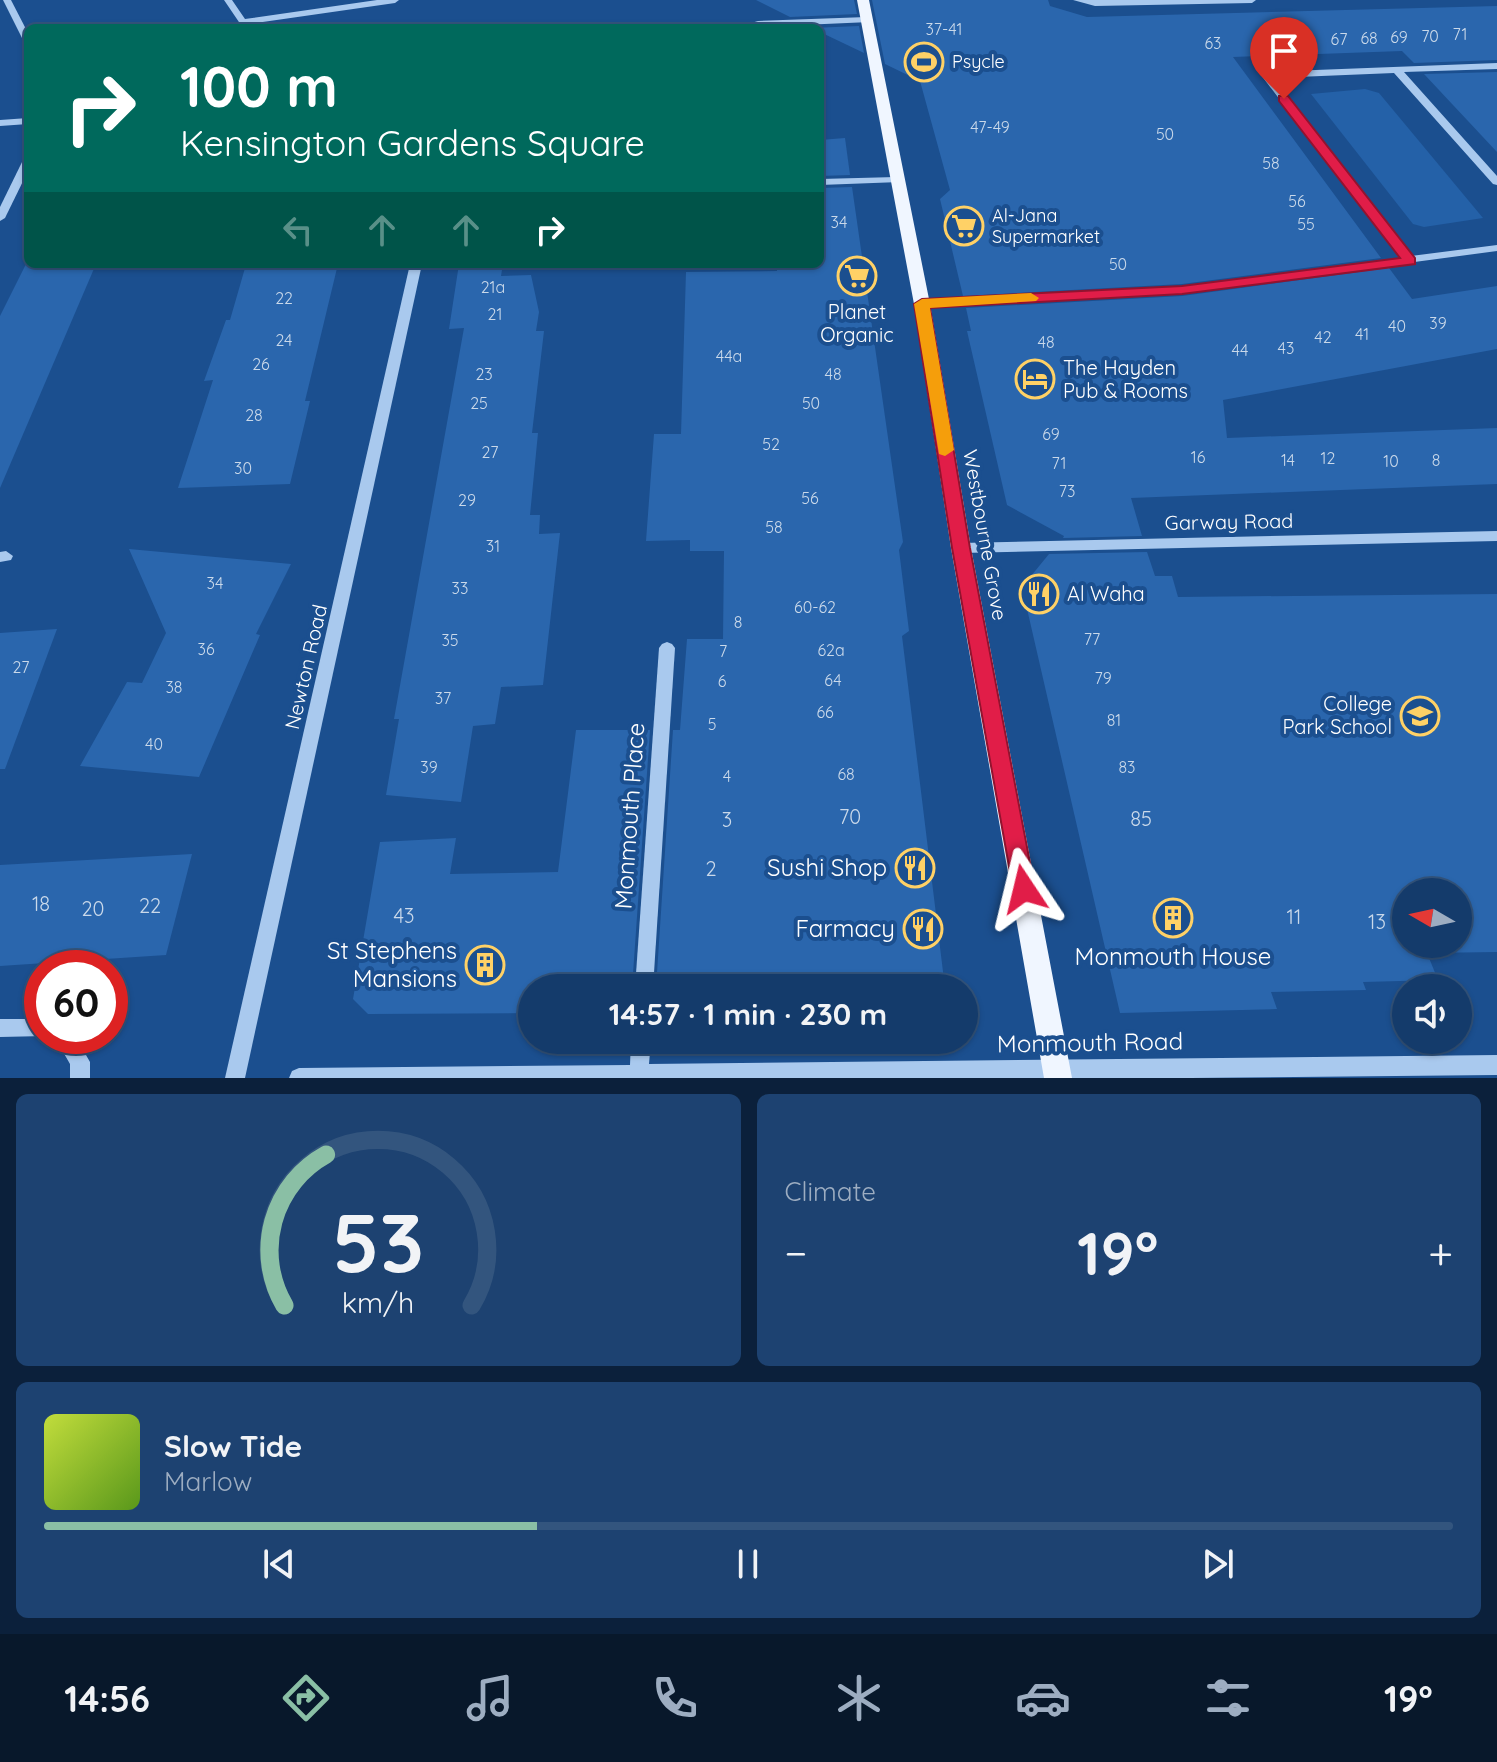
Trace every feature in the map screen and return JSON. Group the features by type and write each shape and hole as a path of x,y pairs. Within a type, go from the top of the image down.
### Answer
{"main road":[{"name":"Westbourne Grove","path":"863,0 922,304 961,548 1057,1073"}],"street":[{"path":"7,0 24,34"},
{"path":"228,0 245,24"},
{"path":"249,24 270,18 395,0"},
{"path":"1077,0 1087,3 1252,0"},
{"path":"758,24 867,20"},
{"path":"1409,261 1266,75 1497,66"},
{"path":"1397,70 1497,182"},
{"path":"0,123 24,121"},
{"path":"0,218 24,169"},
{"path":"824,182 896,180"},
{"path":"922,304 1182,290 1497,248"},
{"name":"Newton Road","path":"235,1078 415,268"},
{"name":"Garway Road","path":"961,548 1497,536"},
{"name":"Monmouth Place","path":"645,974 667,648"},
{"path":"0,1028 24,1028"},
{"path":"75,1054 80,1062 80,1078"},
{"path":"639,1075 640,1054"},
{"name":"Monmouth Road","path":"299,1078 1057,1073 1497,1065"}],"shaded area":[{"path":"1365,89 1379,93 1483,218 1424,227 1413,224 1311,94"}],"building":[{"path":"756,0 854,0 857,14 790,17"},
{"path":"872,0 1048,0 1050,6 1087,17 1497,6 1497,60 1414,63 1402,51 1233,57 1381,258 1182,284 963,296 940,199 950,190 920,81 885,64"},
{"path":"859,26 864,53 824,34 824,27"},
{"path":"1497,72 1497,152 1424,74"},
{"path":"845,138 850,175 824,176 824,140"},
{"path":"852,187 903,542 899,550 909,631 902,636 943,974 657,974 673,730 680,730 687,639 723,639 724,551 690,551 690,540 646,541 654,434 681,434 686,272 824,268 824,188"},
{"path":"24,268 94,268 0,488 0,316"},
{"path":"245,268 337,268 305,401 310,401 290,484 178,488 213,380 204,381 226,320 230,320"},
{"path":"458,268 502,268 501,276 531,275 539,312 536,331 544,331 532,433 538,433 530,515 540,515 539,534 560,533 543,685 501,687 495,724 473,726 461,802 386,795 399,719 394,719 464,328 449,329"},
{"path":"1389,268 1412,299 1497,286 1497,349 1223,400 1227,438 1497,428 1497,484 1131,498 1142,536 1063,538 1007,505 967,331 971,331 966,308 1182,296"},
{"path":"129,549 291,564 256,634 260,635 199,777 80,766 127,682 142,683 166,633"},
{"path":"1147,552 1155,576 1172,576 1178,597 1497,594 1497,952 1472,952 1472,878 1392,878 1392,958 1429,958 1436,974 1392,974 1392,981 1363,982 1366,990 1271,992 1277,1009 1120,1013 1022,587 1049,554"},
{"path":"57,629 5,769 0,769 0,633"},
{"path":"576,730 650,730 633,974 518,974 518,1013 368,1014 353,999 380,842 456,838 450,874 558,872"},
{"path":"192,854 166,955 128,958 128,950 24,950 24,964 0,966 0,865"}],"slow traffic":[{"path":"945,450 922,304 1031,298"}],"place":[{"name":"Psycle","path":"924,62"},
{"name":"Al-Jana Supermarket","path":"964,226"},
{"name":"Planet Organic","path":"857,276"},
{"name":"The Hayden Pub & Rooms","path":"1035,379"},
{"name":"Al Waha","path":"1039,594"},
{"name":"College Park School","path":"1420,716"},
{"name":"Sushi Shop","path":"915,868"},
{"name":"Monmouth House","path":"1173,918"},
{"name":"Farmacy","path":"923,929"},
{"name":"St Stephens Mansions","path":"485,965"}],"route":[{"path":"1024,889 961,548 922,304 1182,290 1409,261 1284,99"}]}
